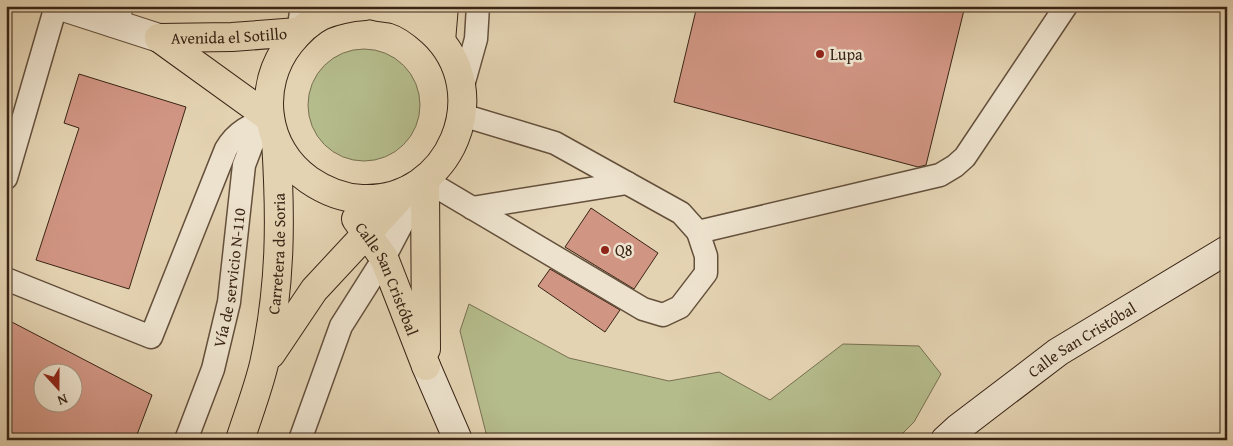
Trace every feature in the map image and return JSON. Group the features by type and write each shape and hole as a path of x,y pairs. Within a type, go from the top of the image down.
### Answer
{"highway":[{"name":"Carretera de Soria","path":"264,366 314,290 366,232 415,185 441,164 455,141 462,116 462,89 455,63 441,41 421,22 398,10 374,6"},
{"path":"441,41 444,6"},
{"path":"300,19 320,17 352,7"},
{"name":"Carretera de Soria","path":"240,440 264,366 275,308 280,205 269,96 272,74 300,19"},
{"name":"Avenida el Sotillo","path":"158,38 232,37 300,19"},
{"name":"Avenida el Sotillo","path":"158,38 272,129"},
{"path":"272,129 286,159 301,175 320,188 340,196 362,199 384,197 415,185"},
{"name":"Calle San Cristóbal","path":"415,185 426,366"},
{"name":"Calle San Cristóbal","path":"340,196 384,258 426,366"}],"main road":[{"name":"Avenida el Sotillo","path":"60,6 117,15 158,38"},
{"name":"Calle San Cristóbal","path":"944,440 1058,352 1227,250"},
{"name":"Calle San Cristóbal","path":"426,366 458,440"}],"lane":[{"path":"6,178 56,6"},
{"path":"462,89 476,39 478,6"},
{"path":"698,232 940,175 955,166 965,157 1066,6"},
{"path":"300,440 341,326 369,285 384,258 415,185 472,208 643,309 663,315 680,307 706,273 706,256 698,232 681,213 555,143 462,116"},
{"path":"6,279 151,337 232,138 249,126 272,129"},
{"name":"Vía de servicio N-110","path":"186,440 213,369 229,302 244,165 252,144 272,129"},
{"path":"472,208 627,182"}],"green space":[{"path":"364,49 385,53 404,65 416,84 420,105 416,126 404,145 385,157 364,161 343,157 324,145 312,126 308,105 312,84 324,65 343,53"},
{"path":"469,304 569,358 669,381 719,372 770,400 843,344 919,346 941,374 914,422 896,440 492,440 486,433 460,331"}],"building":[{"name":"Lupa","path":"697,6 965,6 926,165 918,167 674,102"},
{"path":"79,74 186,107 129,289 36,260 79,128 64,123"},
{"path":"591,208 658,253 634,289 565,247"},
{"path":"550,269 620,310 605,332 538,286"},
{"path":"6,319 152,395 135,440 6,440"}],"place":[{"name":"Lupa","path":"820,54"},
{"name":"Q8","path":"605,250"}]}
